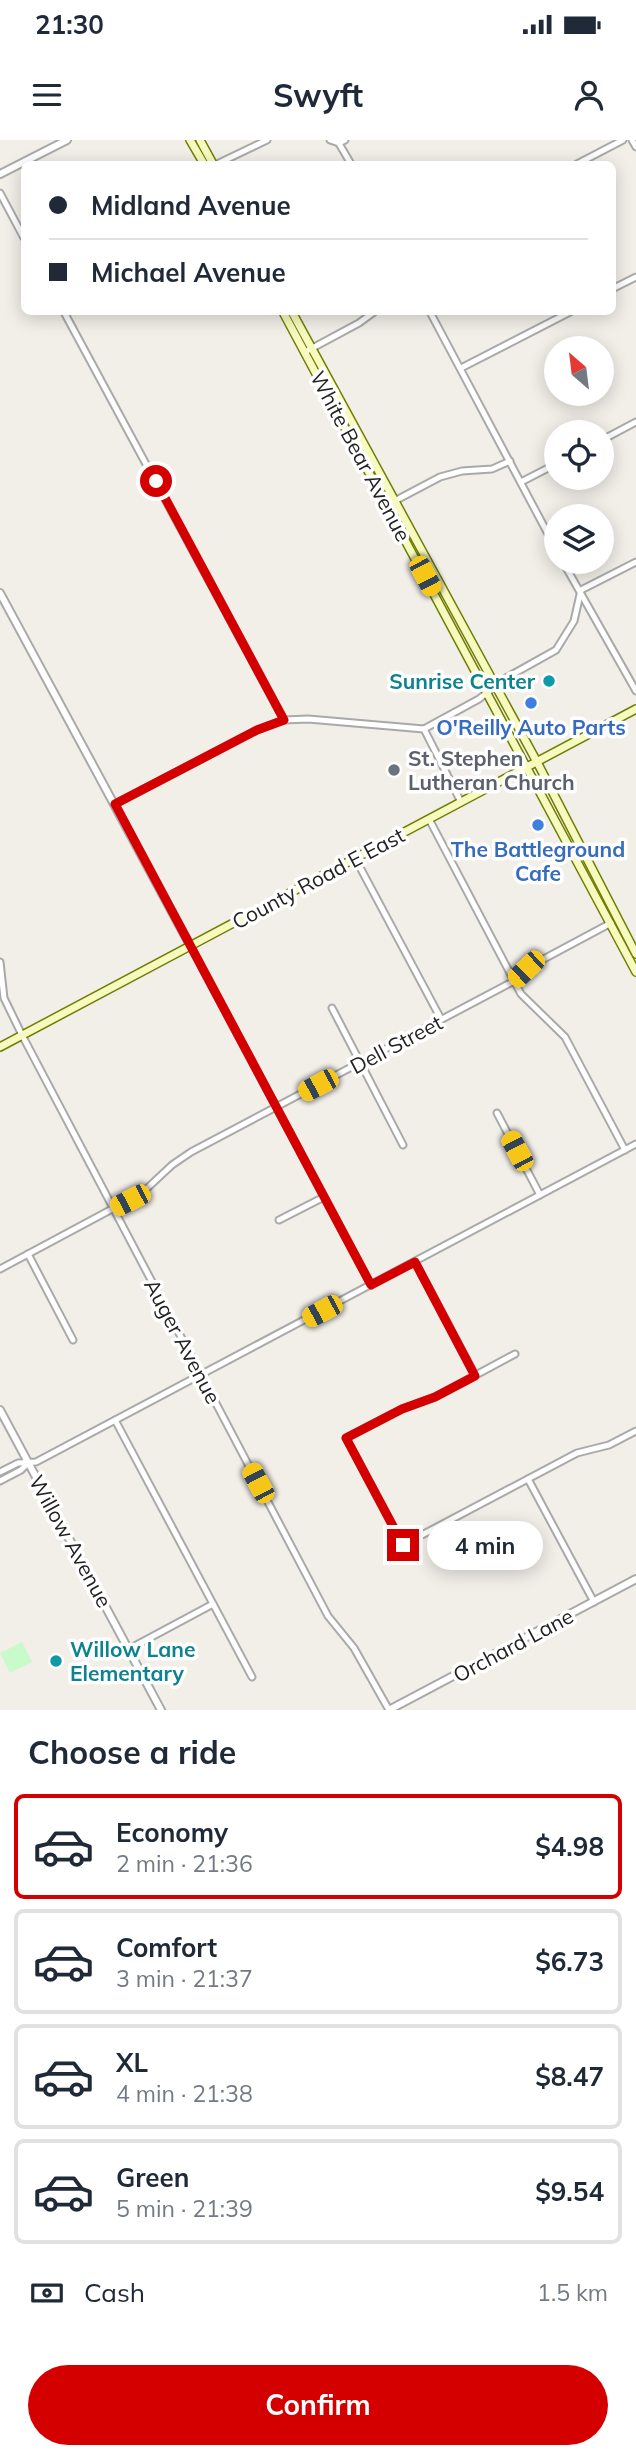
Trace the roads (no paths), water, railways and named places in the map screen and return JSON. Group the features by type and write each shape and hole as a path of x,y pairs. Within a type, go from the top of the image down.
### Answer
{"main road":[{"path":"190,140 202,161"},
{"path":"200,140 213,161"},
{"name":"White Bear Avenue","path":"285,315 308,350 537,762 636,954"},
{"name":"White Bear Avenue","path":"293,315 308,350"},
{"name":"White Bear Avenue","path":"391,503 636,972"},
{"name":"County Road E East","path":"0,1047 636,709"}],"street":[{"path":"26,161 67,140"},
{"path":"222,161 267,140"},
{"path":"330,140 341,141 350,161"},
{"path":"583,161 623,140"},
{"path":"632,140 636,147"},
{"path":"0,174 21,163"},
{"path":"0,193 21,232"},
{"path":"616,287 636,277"},
{"path":"66,315 284,720"},
{"path":"308,350 370,315"},
{"path":"432,315 544,526"},
{"path":"460,368 564,315"},
{"path":"614,434 636,422"},
{"path":"391,503 440,477 462,471 492,469 510,461"},
{"path":"521,482 544,470"},
{"path":"581,590 636,562"},
{"path":"571,574 636,691"},
{"path":"115,804 257,730 284,720 308,719 424,729 489,693 504,679 556,650 574,621 581,590"},
{"path":"0,593 371,1285"},
{"path":"424,729 461,802"},
{"path":"429,819 514,981 528,1003 565,1037 625,1150"},
{"path":"355,858 441,1019"},
{"name":"Dell Street","path":"0,1269 142,1193 181,1158 514,981 526,969 611,923"},
{"name":"Auger Avenue","path":"0,962 4,998 112,1209 328,1616 354,1648 389,1710"},
{"path":"332,1008 403,1145"},
{"path":"497,1113 540,1195"},
{"path":"0,1472 18,1463 36,1462 636,1144"},
{"path":"279,1220 324,1196"},
{"path":"29,1254 74,1340"},
{"path":"415,1262 475,1376"},
{"path":"515,1354 435,1397 402,1409 346,1438 403,1545 577,1453 609,1445 636,1431"},
{"name":"Willow Avenue","path":"0,1409 162,1710"},
{"path":"115,1420 251,1677"},
{"path":"0,1481 21,1470 28,1463"},
{"path":"528,1479 594,1602"},
{"name":"Orchard Lane","path":"389,1710 636,1579"},
{"path":"129,1649 213,1604"}],"place":[{"name":"Sunrise Center","path":"549,681"},
{"name":"O'Reilly Auto Parts","path":"531,703"},
{"name":"St. Stephen Lutheran Church","path":"394,770"},
{"name":"The Battleground Cafe","path":"538,825"},
{"name":"Willow Lane Elementary","path":"56,1661"}]}
